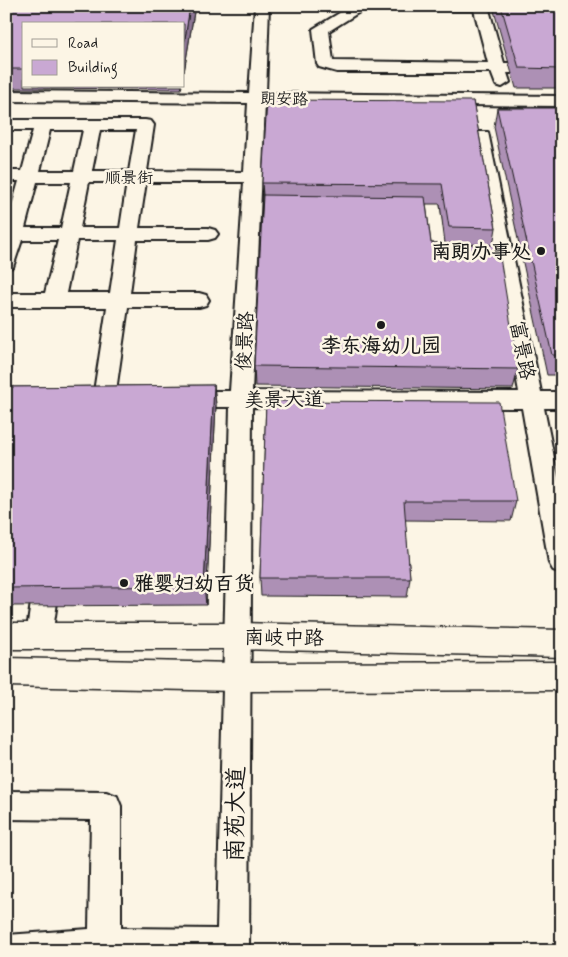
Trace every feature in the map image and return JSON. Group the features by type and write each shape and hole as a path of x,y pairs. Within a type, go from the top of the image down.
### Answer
{"main road":[{"name":"南岐中路","path":"6,636 236,636 562,644"},
{"name":"南岐中路","path":"6,672 236,677 562,676"}],"street":[{"name":"俊景路","path":"236,677 242,399 260,208 257,98 262,6"},
{"path":"362,6 321,28 325,64 337,67 562,68"},
{"path":"437,6 481,6 500,68 506,100"},
{"name":"朗安路","path":"6,96 562,101"},
{"path":"6,125 145,126 104,398"},
{"path":"6,263 10,234 43,125"},
{"path":"54,300 93,125"},
{"name":"富景路","path":"482,136 489,259 532,400 562,564"},
{"path":"405,165 424,166 438,256 489,259"},
{"name":"顺景街","path":"6,176 137,177 259,168"},
{"path":"412,210 431,210"},
{"path":"10,234 208,234"},
{"path":"6,300 199,300"},
{"name":"美景大道","path":"163,398 562,400"},
{"path":"39,636 52,553"},
{"name":"南苑大道","path":"233,948 236,677"},
{"path":"6,805 106,806 105,944"},
{"path":"7,951 105,944 233,948"}],"building":[{"path":"6,6 190,6 185,38 185,22 22,22 22,69 6,69"},
{"path":"501,6 562,6 562,69 519,68"},
{"path":"267,100 473,101 496,228 449,227 442,184 262,183"},
{"name":"南朗办事处","path":"497,108 562,108 562,355 552,355"},
{"name":"李东海幼儿园","path":"263,195 425,197 431,243 498,245 518,369 254,366"},
{"path":"214,385 204,586 6,588 6,387"},
{"path":"266,401 499,402 516,501 404,501 410,578 260,578"}],"place":[{"name":"南朗办事处","path":"541,251"},
{"name":"李东海幼儿园","path":"381,325"},
{"name":"雅婴妇幼百货","path":"124,583"}]}
